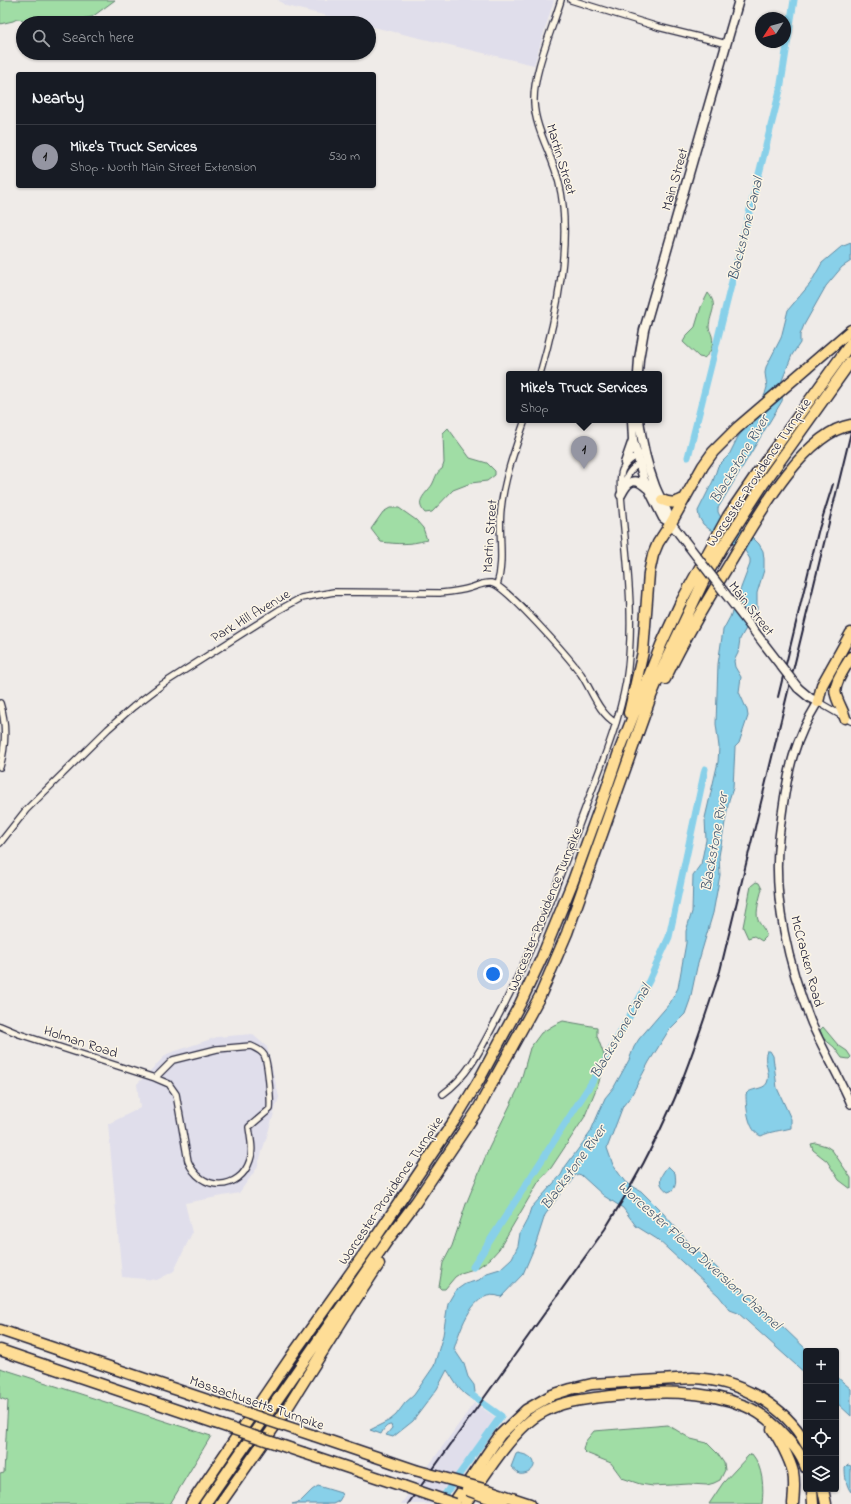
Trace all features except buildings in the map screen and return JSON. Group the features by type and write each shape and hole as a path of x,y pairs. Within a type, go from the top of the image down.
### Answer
{"highway":[{"path":"619,752 643,652 650,563 658,543 687,496 703,466 724,440 851,330"},
{"name":"Worcester-Providence Turnpike","path":"191,1504 374,1240 456,1118 479,1080 520,1004 542,957 576,873 619,752 660,645 680,604 728,516 851,342"},
{"name":"Worcester-Providence Turnpike","path":"206,1504 387,1241 416,1202 477,1111 540,996 567,933 666,658 705,578 738,522 764,483 851,362"},
{"path":"622,782 646,727 658,694 671,667 704,605 750,529 784,478 815,445 828,434 851,424"},
{"path":"662,500 669,503 676,503 687,496"},
{"path":"818,702 822,685 851,633"},
{"path":"818,702 835,686 851,657"},
{"path":"835,686 836,696 848,720"},
{"path":"220,1504 286,1410 343,1319 401,1232 416,1202"},
{"name":"Massachusetts Turnpike","path":"0,1330 488,1494 503,1504"},
{"path":"0,1350 454,1504 500,1435 526,1410 560,1392 592,1384 693,1378 706,1378 725,1382 760,1397 791,1424 803,1440"},
{"path":"465,1504 519,1431 537,1415 568,1402 629,1394 678,1393 725,1399 747,1407 779,1430 803,1460"},
{"path":"757,1413 777,1436 793,1472 793,1504"},
{"path":"403,1486 436,1504"},
{"path":"812,1492 813,1504"},
{"path":"821,1504 822,1492"},
{"path":"823,1492 826,1504"},
{"path":"488,1494 530,1504"}],"main road":[{"name":"Main Street","path":"637,371 644,330 739,0"},
{"name":"Main Street","path":"632,423 634,440 641,454"},
{"name":"Main Street","path":"639,423 641,454 648,490 663,518 671,523 798,688 810,698 818,702"},
{"path":"625,463 634,440"},
{"name":"Main Street","path":"643,463 669,514 671,523"},
{"path":"621,494 626,484 631,482 638,482 648,490"}],"street":[{"name":"Martin Street","path":"541,371 551,335 562,260 565,221 559,182 540,128 534,104 534,95 538,70 561,0"},
{"path":"571,0 658,27 727,44"},
{"name":"Martin Street","path":"497,585 501,565 501,508 512,459 524,423"},
{"path":"443,1094 460,1080 469,1068 502,1010 520,972 551,900 616,723 626,682 630,644 628,584 621,476 625,463 641,454"},
{"path":"621,494 627,475 632,469 643,463"},
{"name":"Park Hill Avenue","path":"0,843 26,810 108,729 133,707 177,674 294,601 310,596 334,592 440,593 456,591 486,583 497,585"},
{"path":"497,585 566,654 602,709 610,720 616,723"},
{"path":"818,702 848,720"},
{"name":"McCracken Road","path":"818,702 805,722 795,747 788,772 778,839 778,866 782,921 799,987 811,1022 851,1104"},
{"path":"0,703 5,732 4,752 0,767"},
{"name":"Holman Road","path":"0,1026 19,1034 155,1078 169,1084 176,1094 188,1161 194,1172 206,1181 221,1185 232,1181 240,1175 248,1166 252,1156 249,1126 270,1109 264,1055 258,1049 251,1046 202,1052 173,1060 155,1078"}],"shaded area":[{"path":"278,0 554,0 534,65 376,28 376,16 328,16 286,6"},
{"path":"252,1034 267,1047 279,1097 257,1168 239,1193 185,1203 192,1233 174,1271 157,1280 122,1277 108,1124 140,1108 137,1084 167,1054 217,1037"},
{"path":"474,1403 497,1418 433,1504 401,1504"}],"green space":[{"path":"0,0 115,0 93,16 16,16 16,20 13,21 0,24"},
{"path":"708,293 713,302 709,329 713,343 710,351 704,358 699,357 683,342 687,335 695,327 701,307"},
{"path":"448,428 470,458 487,463 495,471 495,475 487,481 471,483 453,490 432,512 425,513 422,509 421,501 432,485 437,474 442,469 444,463 443,433"},
{"path":"390,508 399,508 416,520 423,528 427,540 404,544 381,542 371,529 383,512"},
{"path":"756,882 759,883 762,889 758,904 757,917 766,934 766,937 762,941 754,936 748,938 743,927 751,886"},
{"path":"563,1021 597,1027 597,1036 604,1055 599,1082 584,1118 551,1168 539,1181 499,1249 490,1259 477,1268 461,1273 455,1277 445,1289 441,1289 439,1287 443,1263 452,1246 466,1204 489,1148 519,1087 530,1048 541,1033"},
{"path":"823,1027 838,1045 847,1051 851,1057 849,1059 842,1058 834,1047 823,1038 820,1030"},
{"path":"816,1143 826,1146 832,1150 851,1178 851,1189 839,1180 827,1161 813,1150 811,1144"},
{"path":"0,1368 211,1436 170,1504 0,1504 0,1474 4,1473 8,1401 0,1398"},
{"path":"668,1425 691,1439 707,1443 717,1453 724,1463 725,1470 720,1480 707,1485 689,1484 653,1486 640,1484 622,1478 611,1463 586,1453 583,1450 585,1442 594,1431"},
{"path":"752,1454 761,1471 763,1491 762,1504 709,1504 723,1483 749,1455"}],"water":[{"path":"851,243 851,261 842,267 826,286 804,325 800,335 800,343 792,355 781,383 783,396 782,401 718,508 720,516 751,536 759,544 763,551 764,570 757,593 757,609 740,639 738,653 734,661 735,667 741,677 739,692 748,716 739,743 735,747 733,788 729,800 719,856 720,875 713,913 697,967 690,1000 685,1014 669,1030 649,1062 631,1096 623,1106 607,1148 613,1165 625,1182 641,1191 692,1246 716,1267 731,1283 757,1302 805,1348 803,1348 803,1371 738,1313 730,1310 719,1296 657,1239 636,1226 623,1208 604,1196 578,1174 574,1176 571,1183 565,1187 545,1215 535,1246 523,1274 501,1297 491,1295 476,1303 464,1321 454,1349 464,1364 468,1377 474,1385 475,1392 473,1396 469,1397 456,1385 447,1370 437,1389 413,1421 393,1437 386,1435 392,1428 391,1425 386,1427 381,1434 370,1430 390,1420 396,1415 405,1403 414,1395 434,1366 443,1335 448,1303 455,1291 465,1284 479,1280 487,1273 500,1269 512,1258 518,1246 520,1233 531,1208 561,1175 565,1167 590,1133 605,1098 614,1087 629,1060 634,1047 670,1003 678,988 686,943 686,931 692,912 693,875 701,864 706,840 705,818 718,762 719,747 716,724 718,664 723,630 730,617 750,564 750,559 744,549 709,529 703,524 699,517 698,511 713,481 718,466 729,455 738,437 752,419 765,394 767,387 765,373 766,367 781,338 788,310 810,284 822,263 841,247"},
{"path":"767,1051 770,1051 773,1056 777,1088 791,1119 791,1128 761,1136 753,1129 751,1124 747,1112 746,1094 763,1087 767,1083"},
{"path":"668,1166 675,1173 676,1182 673,1189 668,1192 662,1186 660,1179"},
{"path":"839,1379 851,1389 851,1416 839,1405"},
{"path":"518,1453 531,1458 534,1464 532,1470 519,1474 511,1467 516,1454"},
{"path":"848,1465 851,1466 851,1492 846,1478 845,1468"},
{"path":"318,1486 341,1493 342,1496 339,1501 333,1504 292,1504 300,1502"}],"waterway":[{"name":"Blackstone Canal","path":"688,457 780,90 794,0"},
{"name":"Blackstone Canal","path":"473,1267 601,1068 649,981 669,937 705,769"},
{"path":"438,1504 501,1416 473,1396 467,1389"}],"railway":[{"path":"408,1504 605,1229 651,1149 681,1084 720,971 851,432"},
{"path":"778,697 818,532 833,484"}],"place":[{"name":"Mike's Truck Services","path":"584,469"}],"water label":[{"name":"Blackstone River","path":"739,459"},
{"name":"Blackstone River","path":"714,842"},
{"name":"Blackstone River","path":"573,1167"},
{"name":"Worcester Flood Diversion Channel","path":"700,1255"}]}
